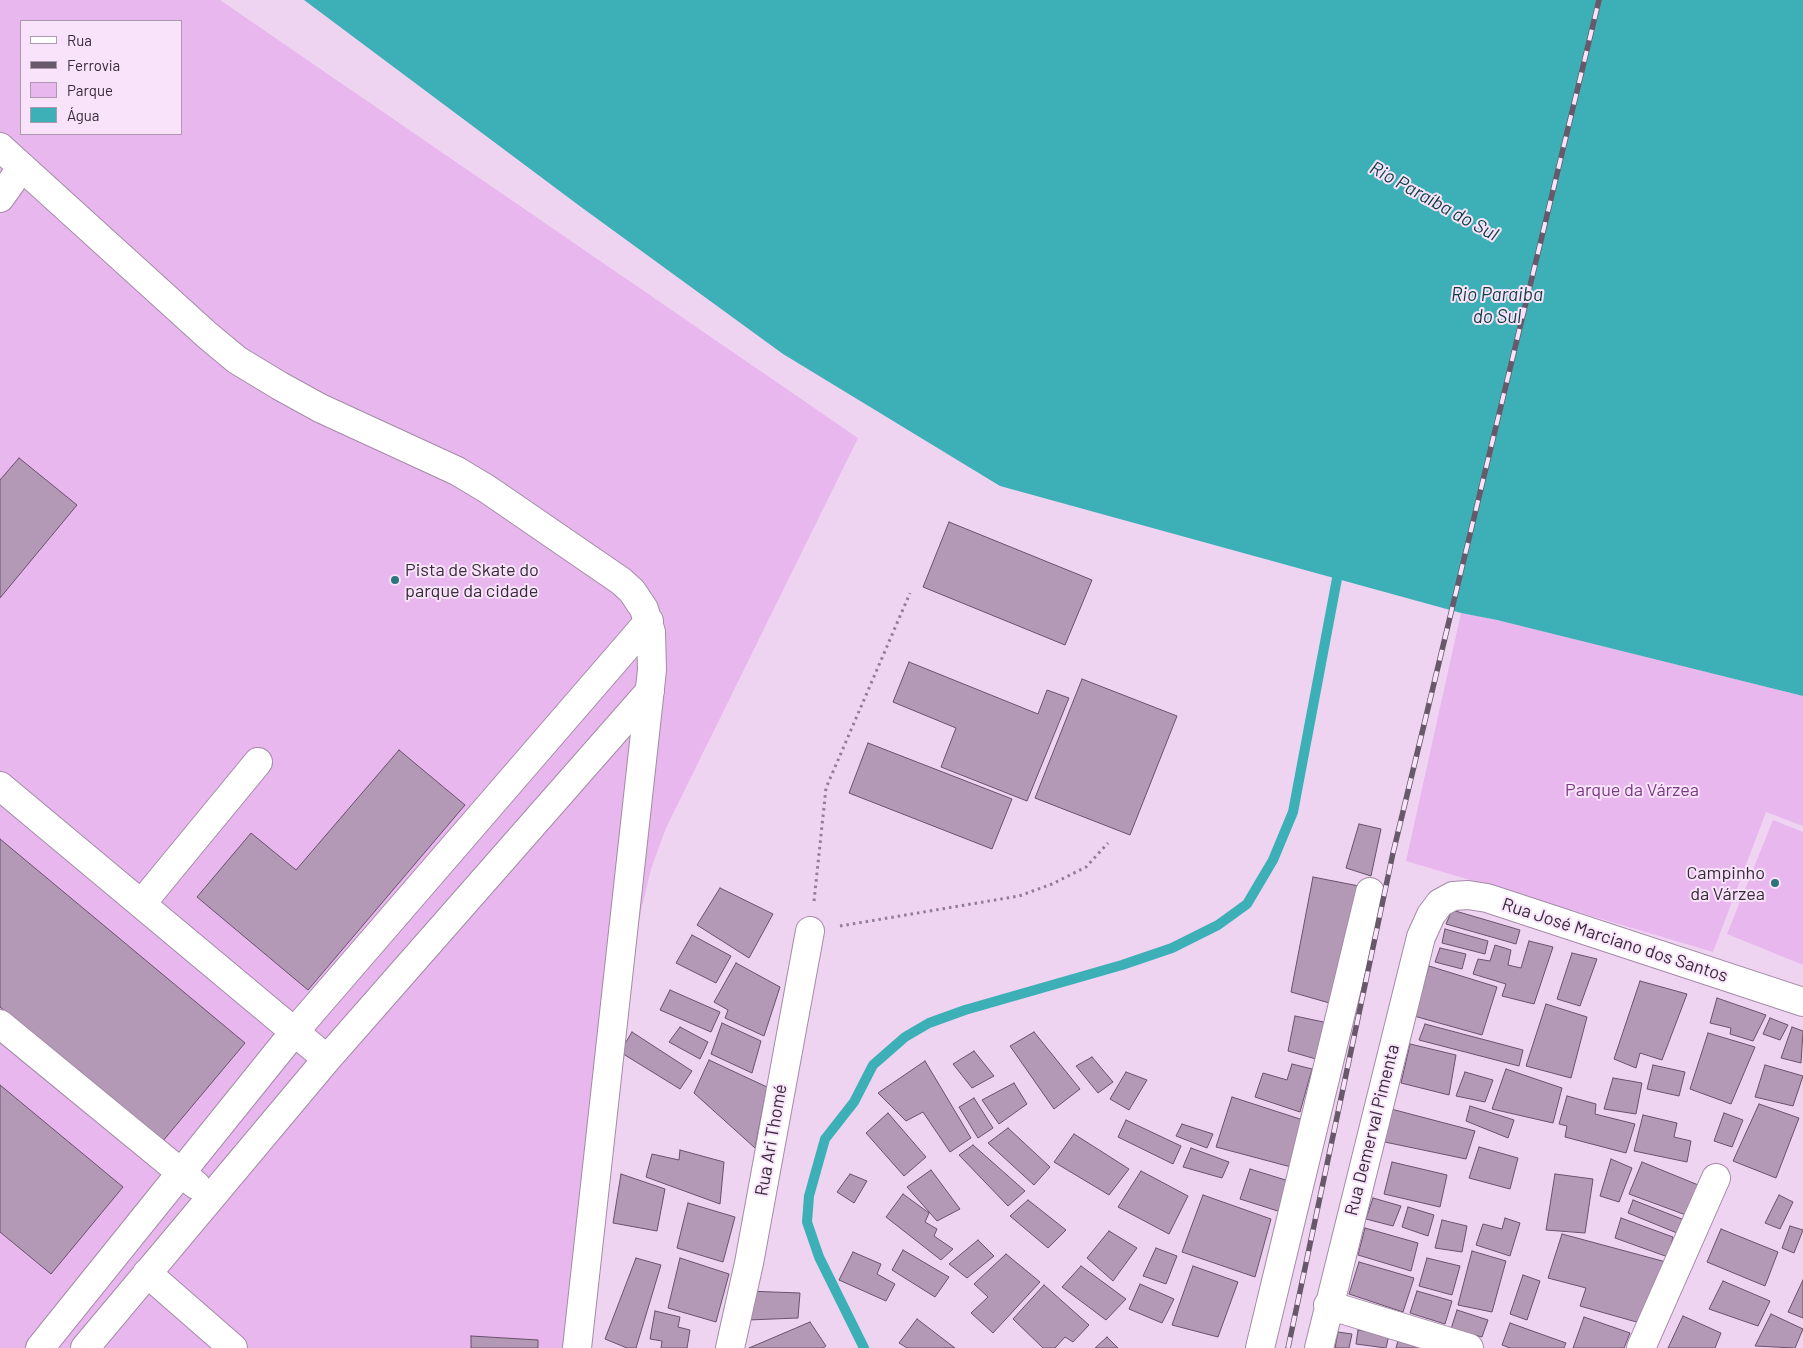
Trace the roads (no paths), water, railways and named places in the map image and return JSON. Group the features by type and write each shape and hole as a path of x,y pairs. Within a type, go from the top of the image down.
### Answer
{"street":[{"path":"0,147 237,360 320,408 457,471 487,489 621,581 639,600 649,620 652,646 650,691 577,1348"},
{"path":"0,198 22,167"},
{"path":"40,1348 295,1031 649,620"},
{"path":"85,1348 327,1059 650,691"},
{"path":"142,903 258,762"},
{"path":"0,786 327,1059"},
{"path":"1260,1348 1370,892"},
{"name":"Rua José Marciano dos Santos","path":"1432,915 1440,903 1453,896 1468,895 1487,898 1803,1002"},
{"name":"Rua Demerval Pimenta","path":"1319,1348 1328,1305 1421,936 1432,915"},
{"name":"Rua Ari Thomé","path":"730,1348 749,1263 810,931"},
{"path":"0,1024 181,1174 211,1196"},
{"path":"1641,1348 1716,1178"},
{"path":"148,1273 233,1348"},
{"path":"1328,1305 1470,1348"}],"water":[{"name":"Rio Paraiba do Sul","path":"304,0 1803,0 1803,696 1497,620 1461,613 1000,486 783,354 581,207"}],"waterway":[{"path":"864,1348 819,1257 807,1222 809,1196 825,1139 854,1102 873,1065 905,1037 929,1023 965,1010 1122,965 1172,948 1218,925 1247,904 1273,860 1293,812 1339,568"}],"railway":[{"path":"1288,1348 1393,853 1599,0"}],"place":[{"name":"Pista de Skate do parque da cidade","path":"395,580"},
{"name":"Campinho da Várzea","path":"1775,883"}],"water label":[{"name":"Rio Paraíba do Sul","path":"1434,201"}],"park label":[{"name":"Parque da Várzea","path":"1632,790"}]}
